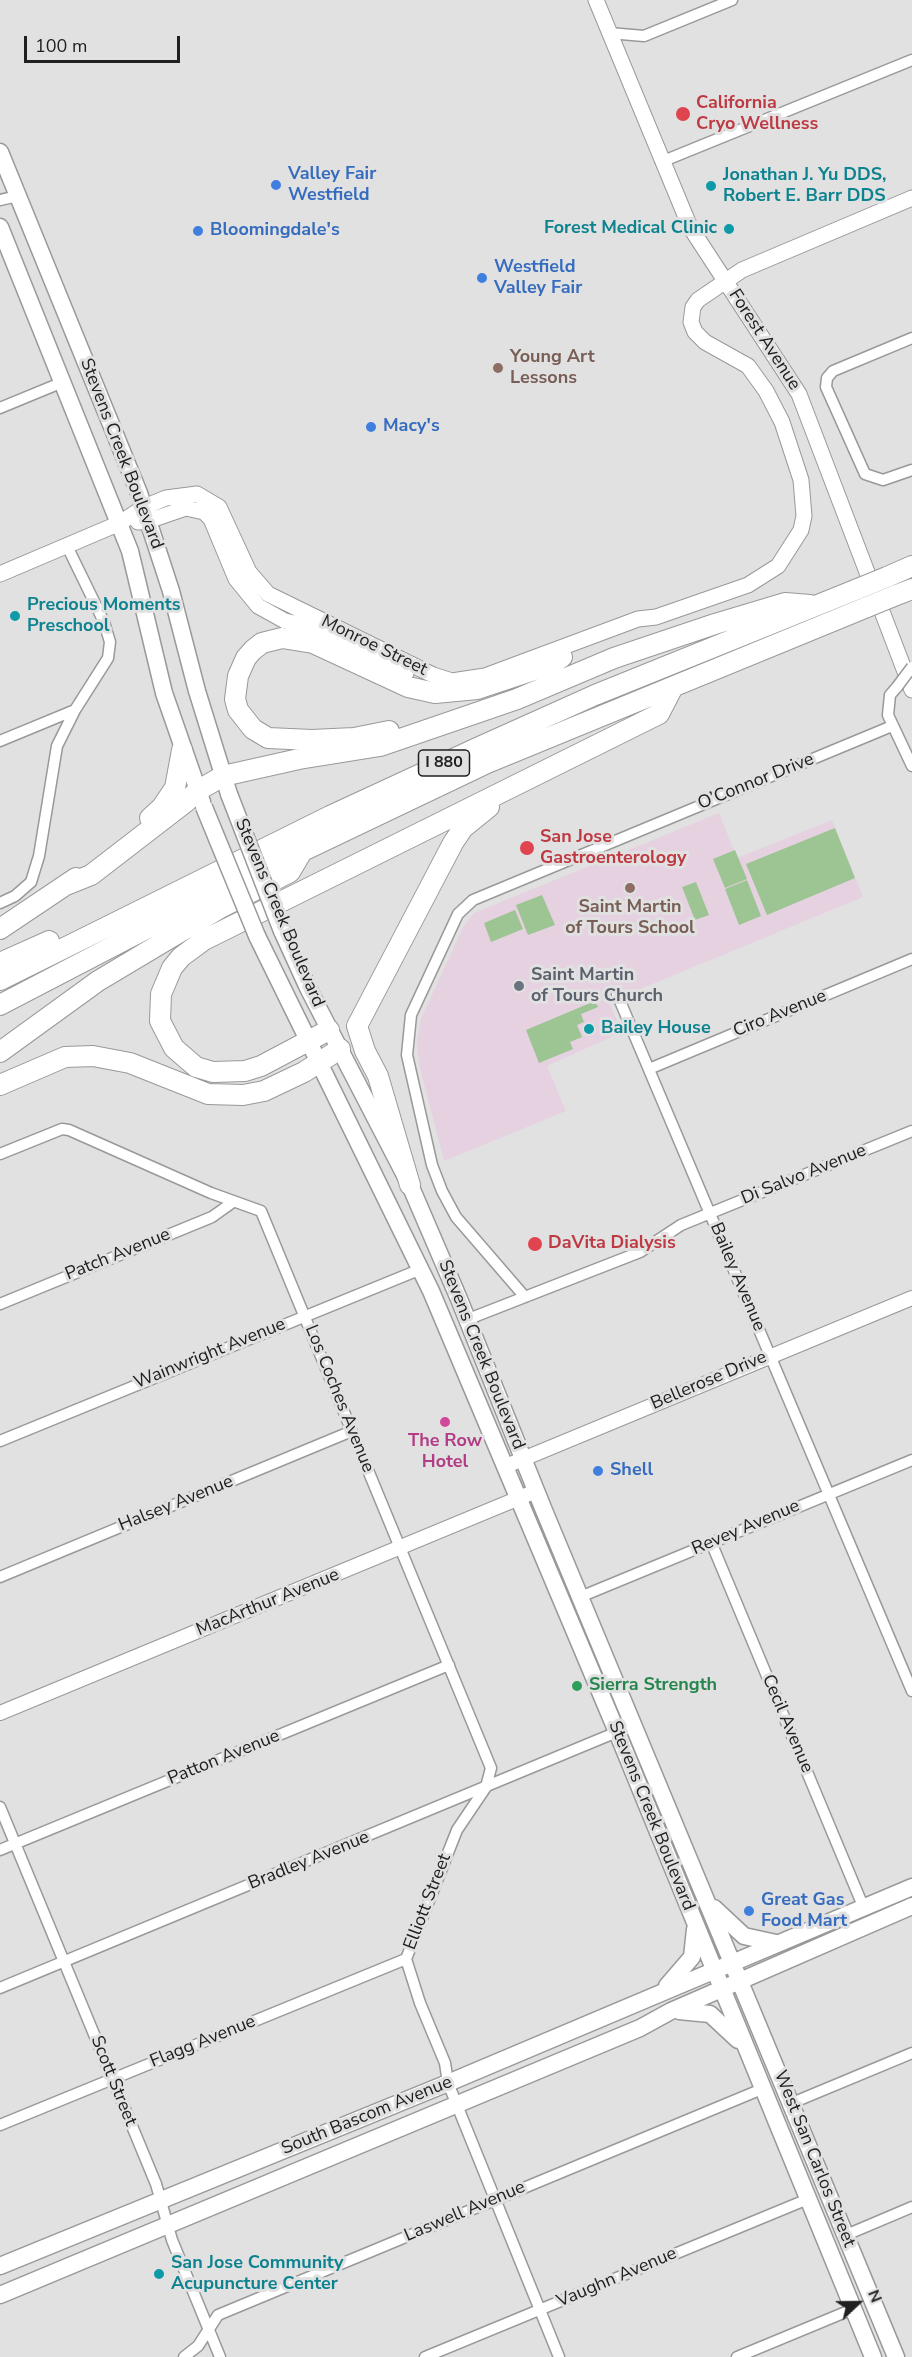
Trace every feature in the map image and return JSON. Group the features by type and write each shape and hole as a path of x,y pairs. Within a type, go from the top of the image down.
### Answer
{"highway":[{"name":"I 880","path":"0,980 330,816 477,748 595,695 912,566"},
{"name":"I 880","path":"0,1005 303,850 487,763 903,592"},
{"path":"66,885 91,875 187,801 200,799 226,785 299,759 380,746 516,699 614,658 714,624 785,603 815,605"},
{"path":"434,726 406,728 354,738 312,741 268,738 253,729 238,710 235,686 246,658 253,650 262,643 282,638 313,643 408,687 435,693 477,689 552,664 562,657"},
{"path":"329,1030 261,1066 245,1071 213,1072 196,1067 174,1048 160,1021 159,1008 165,981 181,957 204,940 659,714 673,687"},
{"path":"0,929 66,885 162,807 175,788 182,750"},
{"path":"410,1185 378,1076 358,1033 359,1018 463,828 531,777"},
{"path":"0,1052 98,981 222,907 290,872 303,850"},
{"path":"0,963 56,937 81,938"},
{"path":"0,1036 77,988 98,981"},
{"path":"4,1083 65,1057 93,1056 130,1063 190,1089 226,1097 264,1091 304,1072 340,1049"}],"main road":[{"name":"Forest Avenue","path":"596,0 661,162 690,227 799,394 904,689"},
{"name":"Stevens Creek Boulevard","path":"0,152 10,192 146,514 171,591 197,691 226,785 282,931 329,1030 410,1185 732,1962"},
{"name":"Monroe Street","path":"146,514 166,498 187,494 208,498 225,516 249,572 268,594 433,675 452,681 485,676 638,619 656,617 748,585 769,574 793,545 804,516 801,480 782,422 766,391 748,366 701,339 692,327 693,307 725,280 765,259 912,198"},
{"name":"Stevens Creek Boulevard","path":"0,227 120,523 138,580 162,685 200,799 259,943 431,1291 588,1662 714,1970"},
{"name":"Monroe Street","path":"146,514 186,508 204,512 211,519 236,579 258,606 285,621 307,626 421,680 451,687 474,684 562,657 641,627 656,617"},
{"path":"0,574 146,514"},
{"path":"431,1291 466,1320"},
{"name":"Stevens Creek Boulevard","path":"588,1662 604,1678 619,1714 624,1720 633,1722"},
{"name":"South Bascom Avenue","path":"0,2266 448,2083 912,1887"},
{"path":"707,1900 744,1936 776,1943"},
{"name":"South Bascom Avenue","path":"0,2295 639,2028 740,1980 912,1906"},
{"path":"661,1992 692,1958 695,1925"},
{"name":"West San Carlos Street","path":"732,1962 896,2357"},
{"name":"West San Carlos Street","path":"714,1970 873,2357"},
{"path":"671,2011 698,2011 710,2014 729,2028 746,2050"},
{"path":"808,2199 818,2204 824,2212 845,2259 867,2288"},
{"path":"838,2273 858,2301 885,2357"}],"street":[{"path":"609,33 644,36 732,0"},
{"path":"661,162 912,60"},
{"path":"0,200 10,192"},
{"path":"912,338 837,369 827,378 826,391 862,471 874,479 887,480 912,470"},
{"path":"0,408 63,382"},
{"path":"0,903 15,896 31,882 39,856 57,746 75,710 108,658 110,642 104,622 68,546"},
{"path":"912,667 904,689 888,703 892,726 912,766"},
{"path":"0,741 75,710"},
{"name":"O’Connor Drive","path":"525,1296 456,1217 442,1191 432,1165 408,1055 411,1015 458,914 473,900 892,726"},
{"name":"Ciro Avenue","path":"649,1069 912,959"},
{"name":"Bailey Avenue","path":"617,994 912,1691"},
{"name":"Los Coches Avenue","path":"0,1154 62,1129 233,1202 261,1211 491,1768 486,1787"},
{"name":"Di Salvo Avenue","path":"466,1320 640,1252 681,1225 912,1131"},
{"name":"Patch Avenue","path":"0,1304 212,1217 233,1202"},
{"name":"Wainwright Avenue","path":"0,1441 421,1269"},
{"name":"Bellerose Drive","path":"506,1466 912,1298"},
{"name":"Halsey Avenue","path":"0,1577 352,1431"},
{"name":"Revey Avenue","path":"580,1597 912,1460"},
{"name":"MacArthur Avenue","path":"0,1713 536,1491"},
{"name":"Cecil Avenue","path":"711,1542 863,1906"},
{"name":"Patton Avenue","path":"0,1850 449,1665"},
{"name":"Bradley Avenue","path":"0,1988 617,1732"},
{"name":"Elliott Street","path":"486,1787 457,1830 406,1959 420,2003 445,2063 448,2083 559,2357"},
{"name":"Scott Street","path":"0,1806 161,2200 170,2223 172,2240 220,2357"},
{"name":"Flagg Avenue","path":"0,2125 406,1959"},
{"path":"792,2103 912,2053"},
{"name":"Laswell Avenue","path":"184,2357 198,2346 218,2315 762,2089"},
{"name":"Vaughn Avenue","path":"425,2357 808,2199"},
{"path":"846,2235 912,2206"},
{"path":"737,2357 854,2309"}],"shaded area":[{"path":"719,813 737,858 832,820 863,897 609,1002 622,1032 547,1066 566,1111 444,1161 419,1064 417,1041 421,1019 463,927 474,913"}],"green space":[{"path":"835,828 855,878 767,915 746,864"},
{"path":"735,850 747,879 725,888 713,859"},
{"path":"747,880 761,916 739,925 725,889"},
{"path":"696,882 709,915 695,920 682,887"},
{"path":"542,895 555,925 528,935 516,905"},
{"path":"515,910 523,929 491,942 484,923"},
{"path":"595,1001 598,1007 581,1014 584,1022 577,1025 582,1037 570,1042 573,1049 539,1063 526,1030"}],"place":[{"name":"California Cryo Wellness","path":"683,114"},
{"name":"Valley Fair Westfield","path":"276,185"},
{"name":"Jonathan J. Yu DDS, Robert E. Barr DDS","path":"711,186"},
{"name":"Forest Medical Clinic","path":"729,229"},
{"name":"Bloomingdale's","path":"198,231"},
{"name":"Westfield Valley Fair","path":"482,278"},
{"name":"Young Art Lessons","path":"498,368"},
{"name":"Macy's","path":"371,427"},
{"name":"Precious Moments Preschool","path":"15,616"},
{"name":"San Jose Gastroenterology","path":"527,848"},
{"name":"Saint Martin of Tours School","path":"630,888"},
{"name":"Saint Martin of Tours Church","path":"519,986"},
{"name":"Bailey House","path":"589,1029"},
{"name":"DaVita Dialysis","path":"535,1244"},
{"name":"The Row Hotel","path":"445,1422"},
{"name":"Shell","path":"598,1471"},
{"name":"Sierra Strength","path":"577,1686"},
{"name":"Great Gas Food Mart","path":"749,1911"},
{"name":"San Jose Community Acupuncture Center","path":"159,2274"}]}
